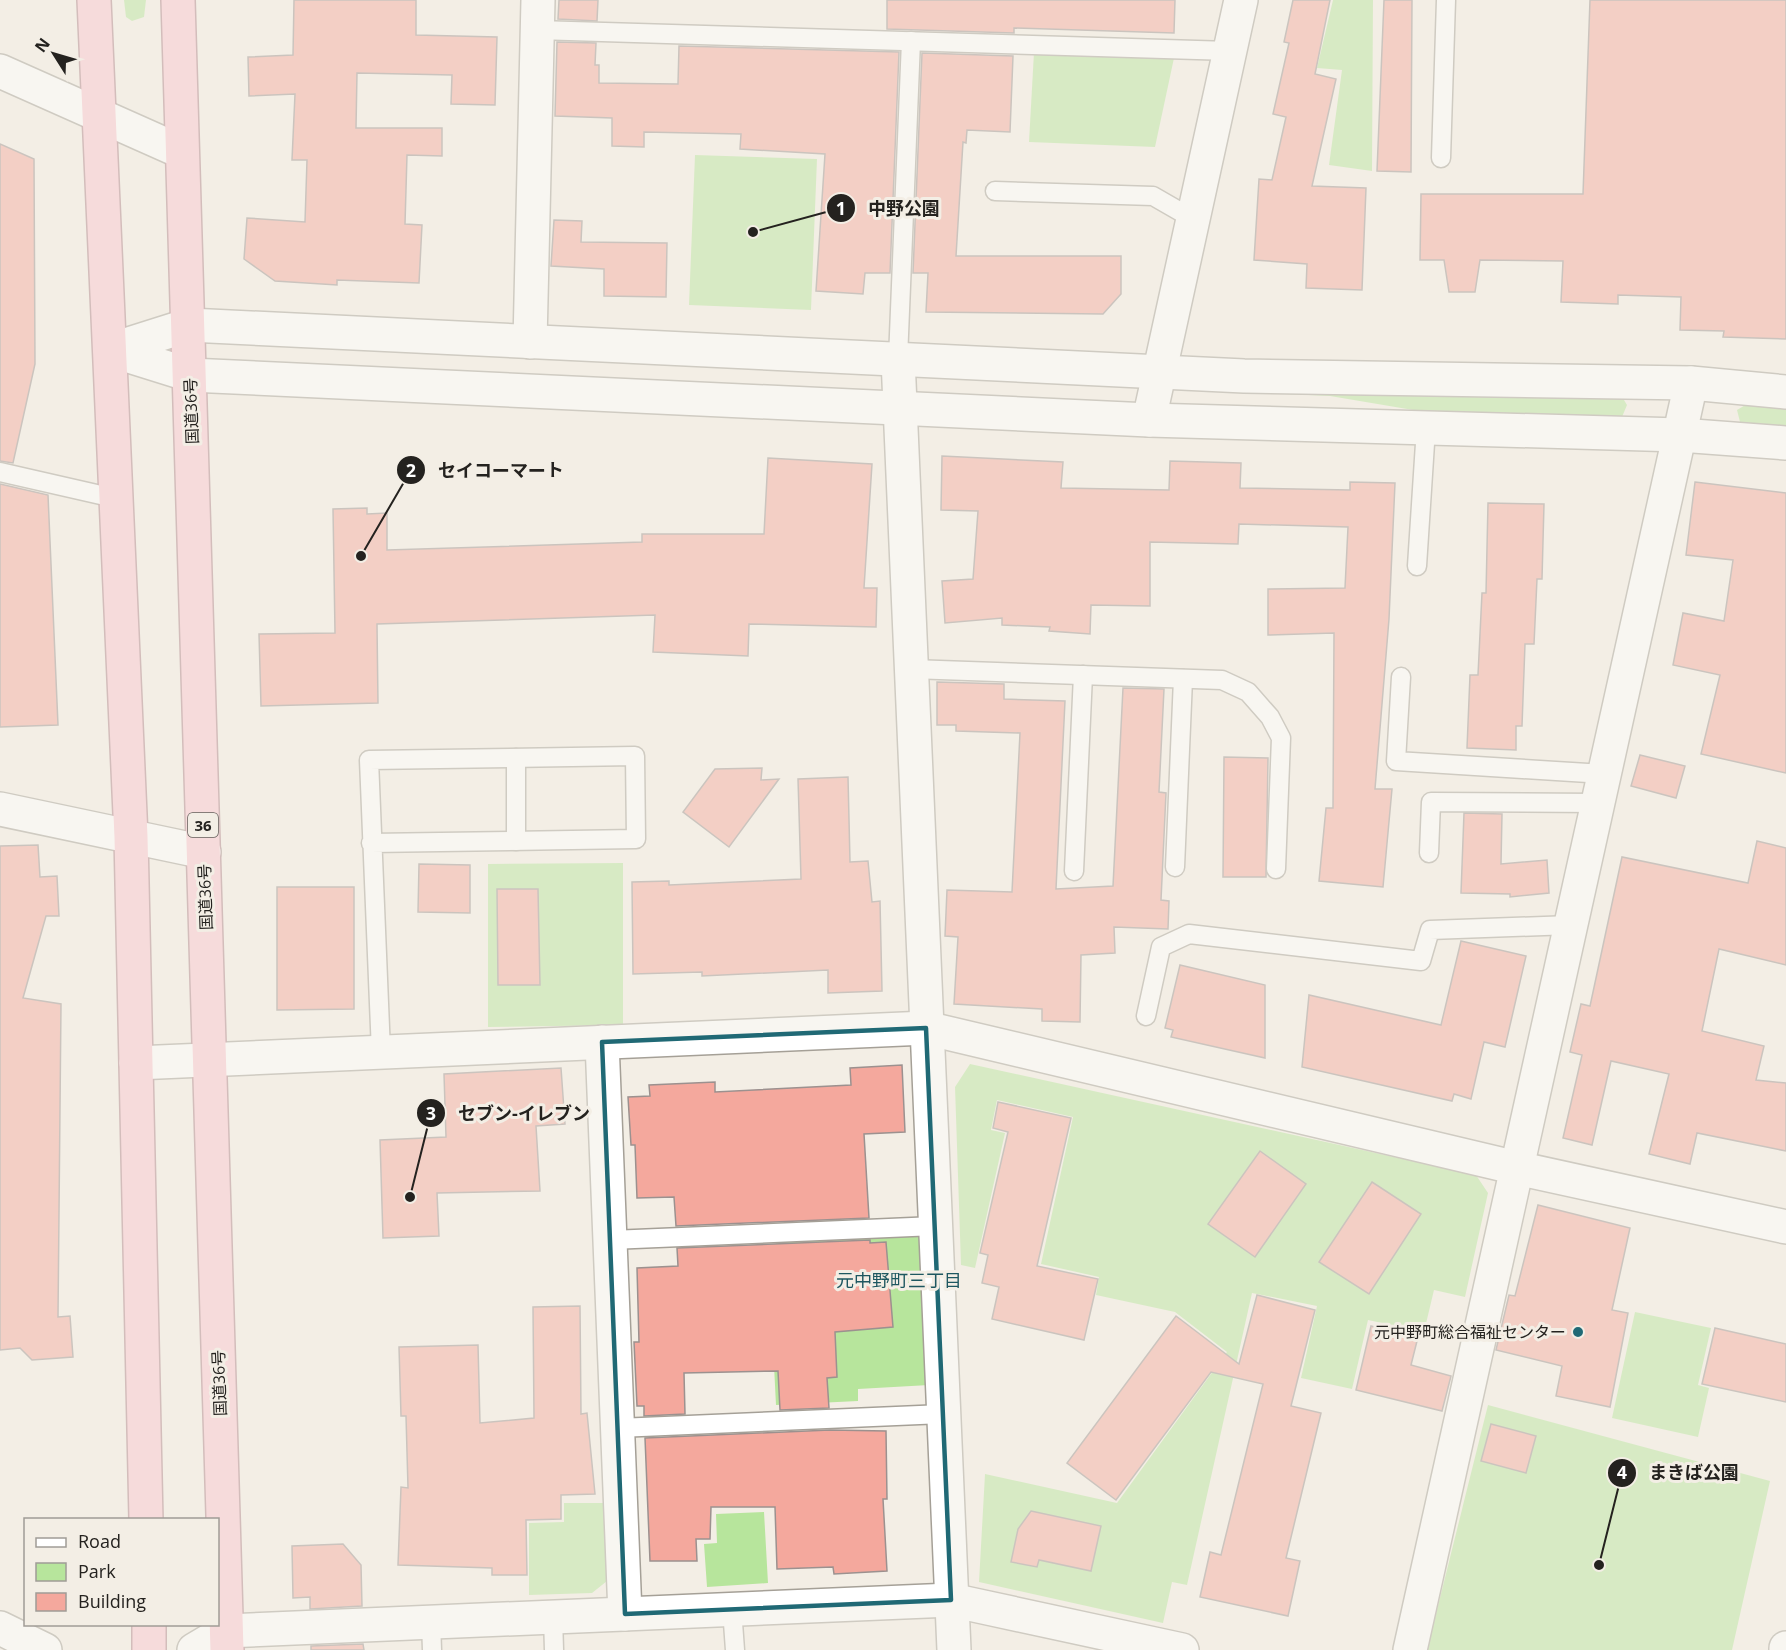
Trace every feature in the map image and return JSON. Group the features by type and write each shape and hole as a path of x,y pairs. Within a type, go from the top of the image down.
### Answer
{"highway":[{"path":"94,0 110,350 114,498 131,837 146,1518"},
{"name":"国道36号","path":"178,0 227,1640"},
{"path":"149,1626 149,1650"}],"street":[{"path":"1149,420 1241,0"},
{"path":"530,342 537,15"},
{"path":"0,71 182,152"},
{"path":"110,350 189,325 1244,376 1691,383 1786,392"},
{"path":"110,350 190,375 1149,420 1680,435 1786,443"},
{"path":"898,359 954,1650"},
{"path":"1410,1650 1691,383"},
{"path":"0,808 204,852"},
{"path":"136,1063 926,1028 1517,1168 1786,1227"},
{"path":"603,1042 625,1614"},
{"path":"194,1650 227,1640 431,1636 553,1617 951,1600 1182,1650"},
{"path":"0,1628 45,1650"}],"lane":[{"path":"1441,158 1446,0"},
{"path":"537,15 911,41 1230,51"},
{"path":"898,359 911,41"},
{"path":"995,191 1153,196 1193,219"},
{"path":"1417,566 1426,428"},
{"path":"0,472 114,498"},
{"path":"911,669 1222,680 1248,692 1270,717 1281,738 1276,869"},
{"path":"1074,871 1083,675"},
{"path":"1401,676 1396,761 1601,788"},
{"path":"1175,867 1183,679"},
{"path":"371,843 636,839 635,756 369,760 371,843 381,1052"},
{"path":"516,758 516,841"},
{"path":"1429,853 1431,802 1601,788"},
{"path":"1146,1016 1161,947 1189,934 1421,960 1430,930 1570,925"},
{"path":"610,1240 935,1226"},
{"path":"618,1428 943,1414"},
{"path":"732,1609 735,1650"},
{"path":"553,1617 554,1650"}],"highlighted area":[{"path":"926,1028 951,1600 625,1614 602,1042"}],"green space":[{"path":"124,0 146,0 144,17 132,21 126,17"},
{"path":"1333,0 1373,0 1372,171 1329,165 1342,70 1317,68"},
{"path":"1034,52 1174,58 1155,147 1029,142"},
{"path":"695,155 817,159 811,310 689,305"},
{"path":"1263,385 1617,398 1624,400 1627,405 1622,417 1419,411 1330,396 1262,393"},
{"path":"1747,404 1786,407 1786,426 1740,422 1737,410"},
{"path":"623,863 623,1025 488,1027 488,864"},
{"path":"970,1064 1476,1175 1488,1193 1465,1297 1434,1290 1424,1332 1368,1320 1352,1389 1301,1378 1317,1306 1252,1293 1187,1585 1172,1582 1163,1623 979,1582 985,1474 1117,1503 1227,1352 1175,1312 1096,1295 1099,1277 1041,1264 1073,1117 997,1100 991,1130 1005,1133 975,1268 961,1265 955,1087"},
{"path":"922,1234 929,1385 858,1389 858,1401 776,1405 772,1326 779,1325 776,1242"},
{"path":"1635,1312 1711,1328 1698,1385 1709,1388 1698,1437 1612,1418"},
{"path":"1488,1405 1770,1481 1732,1650 1427,1650"},
{"path":"564,1503 606,1503 607,1581 592,1593 529,1595 529,1523 564,1522"},
{"path":"764,1512 768,1583 707,1587 704,1544 717,1543 716,1514"}],"building":[{"path":"294,0 416,0 416,35 497,37 495,105 451,104 452,75 357,73 356,128 442,128 442,156 407,155 405,224 422,225 419,283 337,280 337,285 275,281 244,259 247,218 305,222 307,160 292,160 295,94 249,96 248,57 293,55"},
{"path":"559,0 598,0 597,21 558,19"},
{"path":"887,0 1175,0 1174,33 1014,28 1014,33 887,29"},
{"path":"1293,0 1330,0 1315,74 1336,79 1312,186 1366,188 1362,290 1306,288 1307,264 1254,260 1259,179 1272,180 1286,117 1273,114 1289,43 1284,42"},
{"path":"1384,0 1412,0 1411,172 1377,171"},
{"path":"1590,0 1786,0 1786,339 1723,337 1724,331 1680,330 1681,297 1618,295 1618,304 1561,302 1563,261 1480,260 1475,292 1449,292 1444,260 1420,260 1421,194 1583,194"},
{"path":"557,42 596,43 595,65 599,65 599,83 678,84 679,46 899,52 890,273 865,273 863,294 816,291 825,154 740,149 741,134 644,132 644,147 612,146 612,118 555,116"},
{"path":"922,53 1013,56 1010,132 967,130 966,143 963,142 956,256 1121,256 1121,294 1103,314 926,312 928,273 913,273"},
{"path":"0,144 34,159 35,364 13,463 0,461"},
{"path":"554,220 582,221 581,242 667,243 666,297 604,296 604,269 551,266"},
{"path":"942,456 1063,462 1061,488 1169,490 1170,461 1241,463 1240,488 1350,490 1350,482 1395,483 1389,619 1375,789 1392,789 1383,887 1319,881 1326,808 1333,808 1334,633 1268,635 1268,589 1345,588 1348,527 1239,524 1238,544 1150,542 1150,606 1091,605 1090,634 1049,631 1050,627 1002,625 1002,618 945,623 942,581 973,579 978,511 941,510"},
{"path":"768,458 872,464 864,588 877,588 876,627 749,624 748,656 653,652 655,615 377,624 378,703 261,706 259,634 335,633 333,509 367,508 367,514 387,513 387,550 642,542 642,534 764,534"},
{"path":"1695,482 1786,493 1786,773 1701,754 1720,675 1673,665 1683,613 1724,621 1733,560 1686,555"},
{"path":"0,484 48,495 58,725 0,727"},
{"path":"1488,503 1544,504 1542,579 1537,579 1534,644 1525,644 1522,726 1516,726 1516,750 1467,748 1470,675 1478,675 1482,593 1486,593"},
{"path":"937,682 1004,684 1004,699 1065,701 1056,889 1113,886 1123,688 1164,689 1159,792 1166,793 1161,900 1169,901 1168,929 1114,927 1115,953 1081,955 1080,1022 1042,1021 1042,1009 954,1004 958,937 945,936 947,890 1012,892 1020,733 956,731 956,725 937,725"},
{"path":"1640,755 1685,766 1676,798 1631,786"},
{"path":"1224,757 1268,758 1266,877 1223,877"},
{"path":"762,768 761,780 779,779 729,847 683,812 715,769"},
{"path":"848,777 850,862 868,861 872,902 880,901 882,991 828,993 828,970 702,976 702,972 633,974 632,882 669,881 669,885 801,879 798,779"},
{"path":"1464,813 1502,814 1501,864 1547,860 1549,893 1510,897 1510,894 1461,893"},
{"path":"1757,841 1786,848 1786,965 1719,949 1702,1031 1764,1046 1756,1080 1786,1083 1786,1151 1697,1133 1690,1164 1649,1154 1669,1074 1611,1061 1592,1145 1563,1138 1582,1055 1570,1052 1581,1004 1590,1006 1622,857 1748,883"},
{"path":"38,845 40,877 57,876 59,916 46,916 23,998 61,1004 58,1317 70,1316 73,1357 32,1360 20,1348 0,1350 0,846"},
{"path":"419,864 470,865 470,913 418,912"},
{"path":"277,887 354,887 354,1009 277,1010"},
{"path":"497,889 538,889 540,985 498,985"},
{"path":"1461,941 1526,956 1505,1047 1484,1042 1471,1099 1454,1094 1452,1101 1302,1067 1309,995 1441,1025"},
{"path":"1180,965 1265,985 1265,1058 1171,1037 1173,1030 1165,1028"},
{"path":"902,1065 905,1132 864,1134 869,1218 676,1226 674,1197 637,1198 635,1145 631,1145 628,1097 650,1096 649,1085 715,1082 715,1092 851,1085 850,1068"},
{"path":"561,1068 565,1124 536,1126 540,1191 437,1193 439,1236 383,1238 380,1140 446,1137 444,1074"},
{"path":"998,1102 1071,1118 1037,1266 1098,1279 1084,1340 992,1319 999,1287 982,1283 988,1255 980,1253 1008,1132 993,1128"},
{"path":"1260,1151 1306,1184 1255,1257 1208,1224"},
{"path":"1372,1182 1421,1214 1369,1294 1319,1262"},
{"path":"1538,1205 1630,1228 1612,1310 1628,1313 1610,1407 1556,1396 1562,1366 1496,1350 1509,1295 1515,1296"},
{"path":"870,1240 870,1243 886,1242 893,1327 835,1332 837,1377 827,1378 829,1408 780,1410 778,1371 684,1373 685,1414 644,1416 644,1406 637,1406 634,1342 639,1342 637,1268 678,1266 677,1248"},
{"path":"1257,1295 1315,1310 1291,1406 1321,1413 1286,1558 1300,1561 1288,1616 1200,1597 1210,1552 1221,1555 1263,1384 1211,1372 1116,1500 1067,1463 1176,1316 1239,1364"},
{"path":"580,1306 581,1414 587,1413 595,1494 561,1495 561,1519 526,1520 527,1575 492,1575 492,1568 398,1565 401,1487 408,1488 406,1416 401,1416 399,1347 478,1345 480,1423 534,1418 533,1307"},
{"path":"1371,1326 1418,1337 1411,1365 1451,1376 1442,1411 1356,1390"},
{"path":"1715,1328 1786,1344 1786,1402 1702,1384"},
{"path":"1491,1424 1536,1436 1526,1473 1481,1461"},
{"path":"830,1430 886,1431 887,1499 883,1499 887,1571 834,1574 833,1567 777,1569 775,1507 711,1507 710,1539 696,1539 697,1561 650,1561 645,1438"},
{"path":"1031,1511 1101,1526 1091,1571 1039,1560 1037,1567 1011,1562 1018,1529"},
{"path":"343,1544 361,1565 362,1606 310,1609 310,1597 293,1598 292,1546"},
{"path":"363,1644 364,1650 311,1650 311,1646"}],"place":[{"name":"中野公園","path":"753,232"},
{"name":"セイコーマート","path":"361,556"},
{"name":"セブン-イレブン","path":"410,1197"},
{"name":"元中野町総合福祉センター","path":"1578,1332"},
{"name":"まきば公園","path":"1599,1565"}],"district":[{"name":"元中野町三丁目","path":"899,1280"}]}
